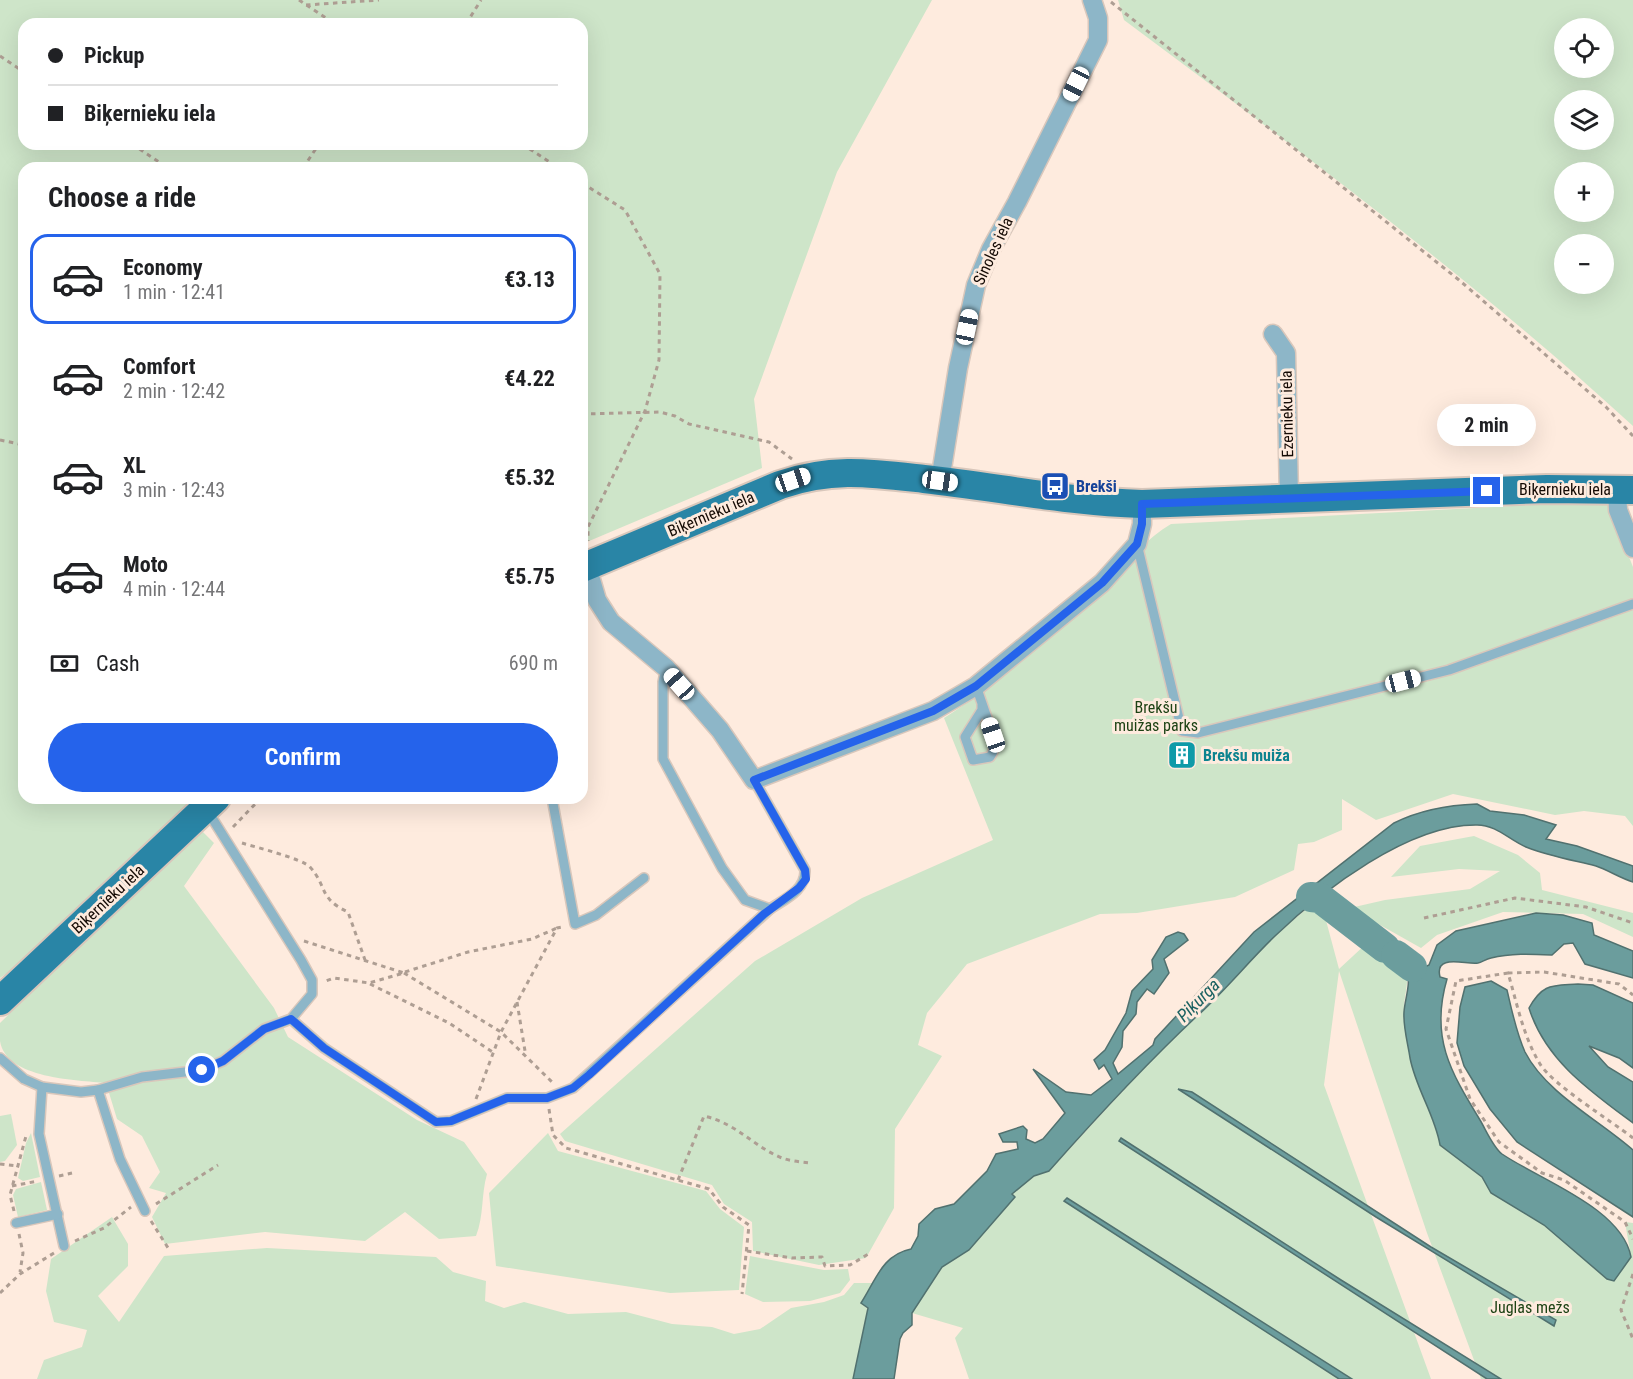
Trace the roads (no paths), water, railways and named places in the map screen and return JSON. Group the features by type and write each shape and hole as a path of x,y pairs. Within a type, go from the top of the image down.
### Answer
{"main road":[{"name":"Biķernieku iela","path":"588,566 805,476 852,471 1105,503 1142,504 1547,489 1625,489"},
{"name":"Biķernieku iela","path":"0,1001 210,804"}],"street":[{"name":"Sinoles iela","path":"940,481 958,368 976,285 991,249 1017,202 1098,39 1098,18 1092,0"},
{"name":"Ezernieku iela","path":"1273,334 1286,353 1289,498"},
{"path":"1625,489 1618,510 1633,548"},
{"path":"589,602 666,668 720,730 754,780 933,711 976,686 1102,583 1137,544 1142,524 1142,504"}],"lane":[{"path":"1137,544 1182,731 1198,733 1449,670 1633,604"},
{"path":"666,668 663,682 663,759 722,868 745,900 770,909"},
{"path":"976,686 982,703 993,735 994,751 990,757 973,760 965,737 982,710 982,703"},
{"path":"291,1019 324,1048 436,1122 451,1121 507,1098 547,1098 562,1093 589,1075 770,909 799,888 806,879 805,870 754,780"},
{"path":"0,1058 24,1079 42,1088 81,1092 98,1090 142,1077 202,1070 223,1061 264,1029 291,1019 312,994 312,980 223,837 211,804"},
{"path":"553,804 575,924 596,915 644,878"},
{"path":"42,1088 39,1134 64,1246"},
{"path":"98,1090 120,1159 145,1211"},
{"path":"16,1223 58,1214"}],"water":[{"name":"Piķurga","path":"1477,804 1490,811 1524,815 1556,825 1546,839 1577,846 1633,866 1633,882 1596,866 1535,850 1491,827 1477,825 1451,828 1424,835 1368,863 1317,899 1275,936 1139,1073 1049,1171 1034,1176 1012,1194 1015,1197 969,1250 942,1267 912,1313 912,1325 900,1339 894,1379 853,1379 868,1308 861,1303 881,1270 893,1257 911,1249 918,1236 919,1224 935,1209 954,1204 987,1171 996,1154 1018,1149 1017,1142 1003,1142 999,1134 1023,1126 1027,1130 1026,1139 1035,1143 1043,1139 1065,1113 1033,1069 1066,1092 1091,1095 1112,1079 1104,1065 1099,1069 1094,1060 1105,1050 1126,1013 1132,991 1153,969 1152,960 1166,937 1178,932 1184,934 1188,940 1164,959 1169,973 1154,994 1147,989 1137,1002 1136,1014 1123,1031 1122,1047 1113,1063 1118,1074 1153,1045 1155,1039 1254,932 1394,823 1434,809"},
{"path":"1536,913 1563,915 1592,923 1594,935 1633,951 1633,978 1585,964 1573,943 1564,944 1552,955 1499,956 1478,963 1446,963 1439,970 1440,977 1447,979 1442,1000 1442,1036 1452,1069 1499,1151 1596,1210 1612,1224 1624,1240 1631,1257 1614,1281 1607,1279 1544,1225 1491,1193 1482,1177 1440,1145 1410,1058 1404,1018 1408,986 1407,971 1418,965 1423,968 1429,965 1437,945 1456,931"},
{"path":"1491,981 1507,990 1519,1037 1534,1067 1559,1093 1633,1150 1633,1217 1517,1142 1490,1109 1464,1066 1457,1043 1460,1007 1465,987"},
{"path":"1593,985 1633,1003 1633,1068 1619,1058 1589,1046 1608,1067 1633,1082 1633,1123 1571,1073 1558,1059 1536,1027 1529,1008 1539,994 1549,987"},
{"path":"1178,1089 1192,1092 1431,1247 1556,1320 1554,1326 1376,1217"},
{"path":"1121,1138 1341,1280 1501,1379 1487,1379 1119,1141"},
{"path":"1067,1198 1352,1379 1339,1379 1064,1201"}],"waterway":[{"path":"1311,897 1320,898 1385,948"},
{"path":"1396,955 1412,967"}],"place":[{"name":"Brekši","path":"1055,486"},
{"name":"Brekšu muiža","path":"1182,755"}],"park label":[{"name":"Brekšu muižas parks","path":"1156,716"},
{"name":"Juglas mežs","path":"1530,1307"}]}
